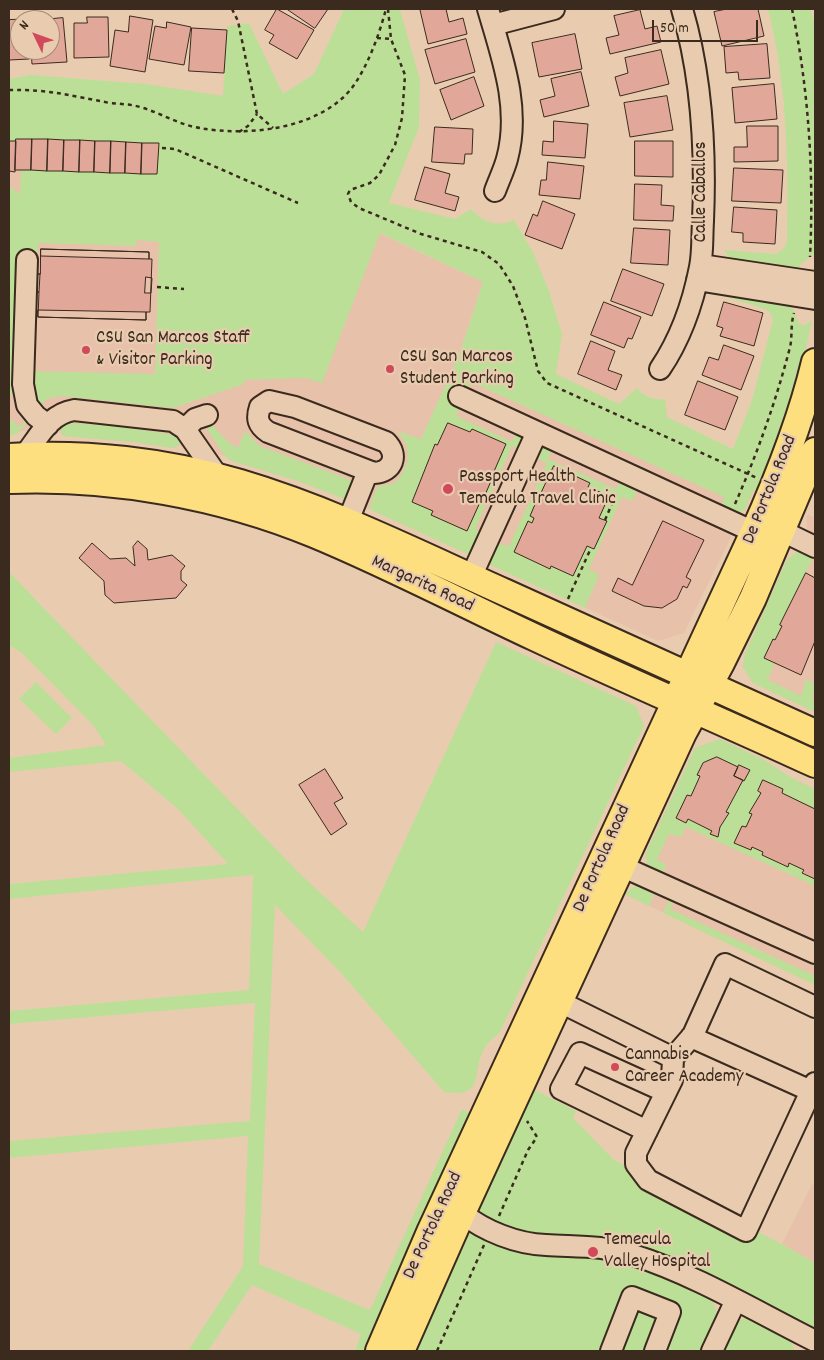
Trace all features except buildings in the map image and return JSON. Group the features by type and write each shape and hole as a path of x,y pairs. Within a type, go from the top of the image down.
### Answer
{"main road":[{"name":"De Portola Road","path":"699,680 754,532 780,474 806,400 815,362"},
{"name":"De Portola Road","path":"380,1351 431,1230 516,1049 685,706 699,680 753,598 815,451"},
{"name":"Margarita Road","path":"16,456 100,458 166,466 239,483 348,521 815,733"},
{"name":"Margarita Road","path":"9,480 46,479 118,484 191,497 255,513 314,534 685,706 815,764"},
{"path":"255,513 288,513 329,528 340,527 348,521"},
{"name":"De Portola Road","path":"401,1351 621,866 685,706"},
{"path":"462,1213 457,1206 456,1196 509,1082 516,1063 516,1049"}],"street":[{"path":"495,191 507,158 512,111 508,80 491,17 554,9"},
{"name":"Calle Caballos","path":"660,369 674,348 686,320 699,272 704,194 702,129 695,72 682,9"},
{"path":"27,260 23,384 27,405 36,416 48,425"},
{"path":"699,272 815,282"},
{"path":"699,272 815,299"},
{"path":"459,396 754,532"},
{"path":"275,401 386,442 393,452 393,460 390,467 379,473 368,470 268,432 259,424 250,411 263,403 275,401"},
{"path":"16,456 60,413 74,410 173,421 185,429 219,478"},
{"path":"185,429 198,417 207,415"},
{"path":"471,578 537,432"},
{"path":"348,521 368,470"},
{"path":"782,531 815,546"},
{"path":"621,866 815,953"},
{"path":"691,1037 813,1087 746,1230 648,1180 636,1164 636,1154 672,1080 673,1058 691,1037 725,964 815,1006"},
{"path":"560,1002 673,1058"},
{"path":"647,1131 562,1089 565,1082 580,1053 666,1092"},
{"path":"462,1213 491,1231 544,1245 593,1245 634,1255 736,1302 813,1344"},
{"path":"611,1351 632,1297 670,1312 655,1351"},
{"path":"712,1351 736,1302"}],"path":[{"path":"232,9 238,21 257,114 273,128"},
{"path":"9,90 57,91 138,107 186,125 238,132 273,128 315,116 344,96 362,73 387,9"},
{"path":"387,9 391,39 405,75 402,118 395,146 379,175 370,183 350,190 348,194 351,202 359,208 421,234 482,252 499,264 513,286 525,318 538,371 547,383 758,478"},
{"path":"792,9 802,58 808,108 811,183 810,257"},
{"path":"376,38 391,39"},
{"path":"238,132 248,126 257,114"},
{"path":"162,148 175,149 298,203"},
{"path":"157,287 184,289"},
{"path":"728,520 748,474 779,391 792,342 794,313"},
{"path":"605,520 618,492"},
{"path":"566,602 591,548"},
{"path":"437,1351 528,1150 537,1137 523,1114"}],"shaded area":[{"path":"9,110 108,112 379,233 483,282 459,355 754,490 745,510 741,511 729,531 731,537 684,633 658,641 356,503 298,481 232,461 225,456 179,445 171,448 134,442 63,436 60,432 21,431 9,436"},
{"path":"808,514 815,518 815,712 753,683 743,667 745,654 787,559 798,552 803,541 807,530 806,520"},
{"path":"720,739 762,759 792,778 815,789 815,985 624,894 637,885 647,862 645,855 695,748"},
{"path":"812,1184 815,1186 815,1263 782,1244"}],"green space":[{"path":"344,9 400,9 420,80 419,127 389,203 455,219 471,209 480,217 491,222 502,223 514,220 533,252 549,291 562,334 556,374 619,404 637,388 649,397 665,399 667,417 733,449 752,400 773,320 770,313 765,309 723,296 724,290 795,302 793,309 799,324 805,325 812,320 798,386 759,492 753,490 745,510 741,511 738,516 721,506 724,497 471,382 456,416 512,442 517,432 528,437 521,450 512,446 475,529 482,533 474,557 369,509 377,487 395,483 404,471 408,457 406,444 397,431 421,439 459,355 483,282 380,233 322,383 305,378 244,380 244,384 173,408 63,396 49,398 36,408 31,371 155,374 159,242 137,240 136,246 38,243 37,260 15,393 9,397 9,187 15,189 15,192 20,193 21,170 157,174 158,143 16,139 16,141 9,141 9,79 30,75 146,84 223,96 227,26 249,23 283,94 314,74"},
{"path":"768,9 811,9 815,28 815,253 800,265 799,273 728,262 728,256 724,250 776,254 783,249 787,242 787,153 783,96 775,39"},
{"path":"9,418 19,427 25,421 27,423 18,433 9,436"},
{"path":"208,421 228,442 238,448 245,431 260,446 353,481 347,500 298,481 232,461 225,456 203,423"},
{"path":"68,423 115,426 176,435 180,442 177,447 171,448 134,442 63,436 60,429"},
{"path":"543,445 552,449 548,459 616,489 621,480 638,489 632,501 622,497 589,569 599,575 585,608 488,564 498,544 509,546 547,463 536,458"},
{"path":"799,551 813,558 780,625 782,626 764,658 774,663 768,680 801,696 806,679 815,684 812,700 815,702 815,712 753,683 743,667 745,654 787,559"},
{"path":"9,572 300,874 363,932 496,642 636,706 644,726 500,1032 484,1049 472,1088 457,1093 444,1092 341,973 275,905 259,1264 370,1310 462,1109 477,1117 373,1351 355,1351 361,1334 252,1285 208,1351 188,1351 243,1266 248,1136 9,1158 9,1141 250,1121 255,1003 9,1024 9,1011 249,990 253,875 9,899 9,884 228,864 178,809 121,761 9,772 9,758 106,745 93,725 22,653 9,645"},
{"path":"36,682 72,718 56,734 19,699"},
{"path":"720,739 762,759 792,778 815,789 815,886 686,827 681,837 669,834 657,860 666,864 664,873 662,874 646,866 645,855 695,748"},
{"path":"637,885 654,895 649,906 624,894"},
{"path":"670,899 675,899 670,909 815,976 815,985 663,913"},
{"path":"535,1090 576,1111 573,1118 614,1160 782,1244 815,1263 815,1330 636,1246 594,1237 533,1235 485,1219 476,1208"},
{"path":"468,1232 487,1239 629,1262 710,1299 716,1311 714,1325 701,1351 412,1351"},
{"path":"745,1318 752,1319 790,1339 795,1351 721,1351 734,1324"}],"place":[{"name":"CSU San Marcos Staff & Visitor Parking","path":"86,350"},
{"name":"CSU San Marcos Student Parking","path":"390,369"},
{"name":"Passport Health Temecula Travel Clinic","path":"448,489"},
{"name":"Cannabis Career Academy","path":"615,1067"},
{"name":"Temecula Valley Hospital","path":"593,1252"}]}
